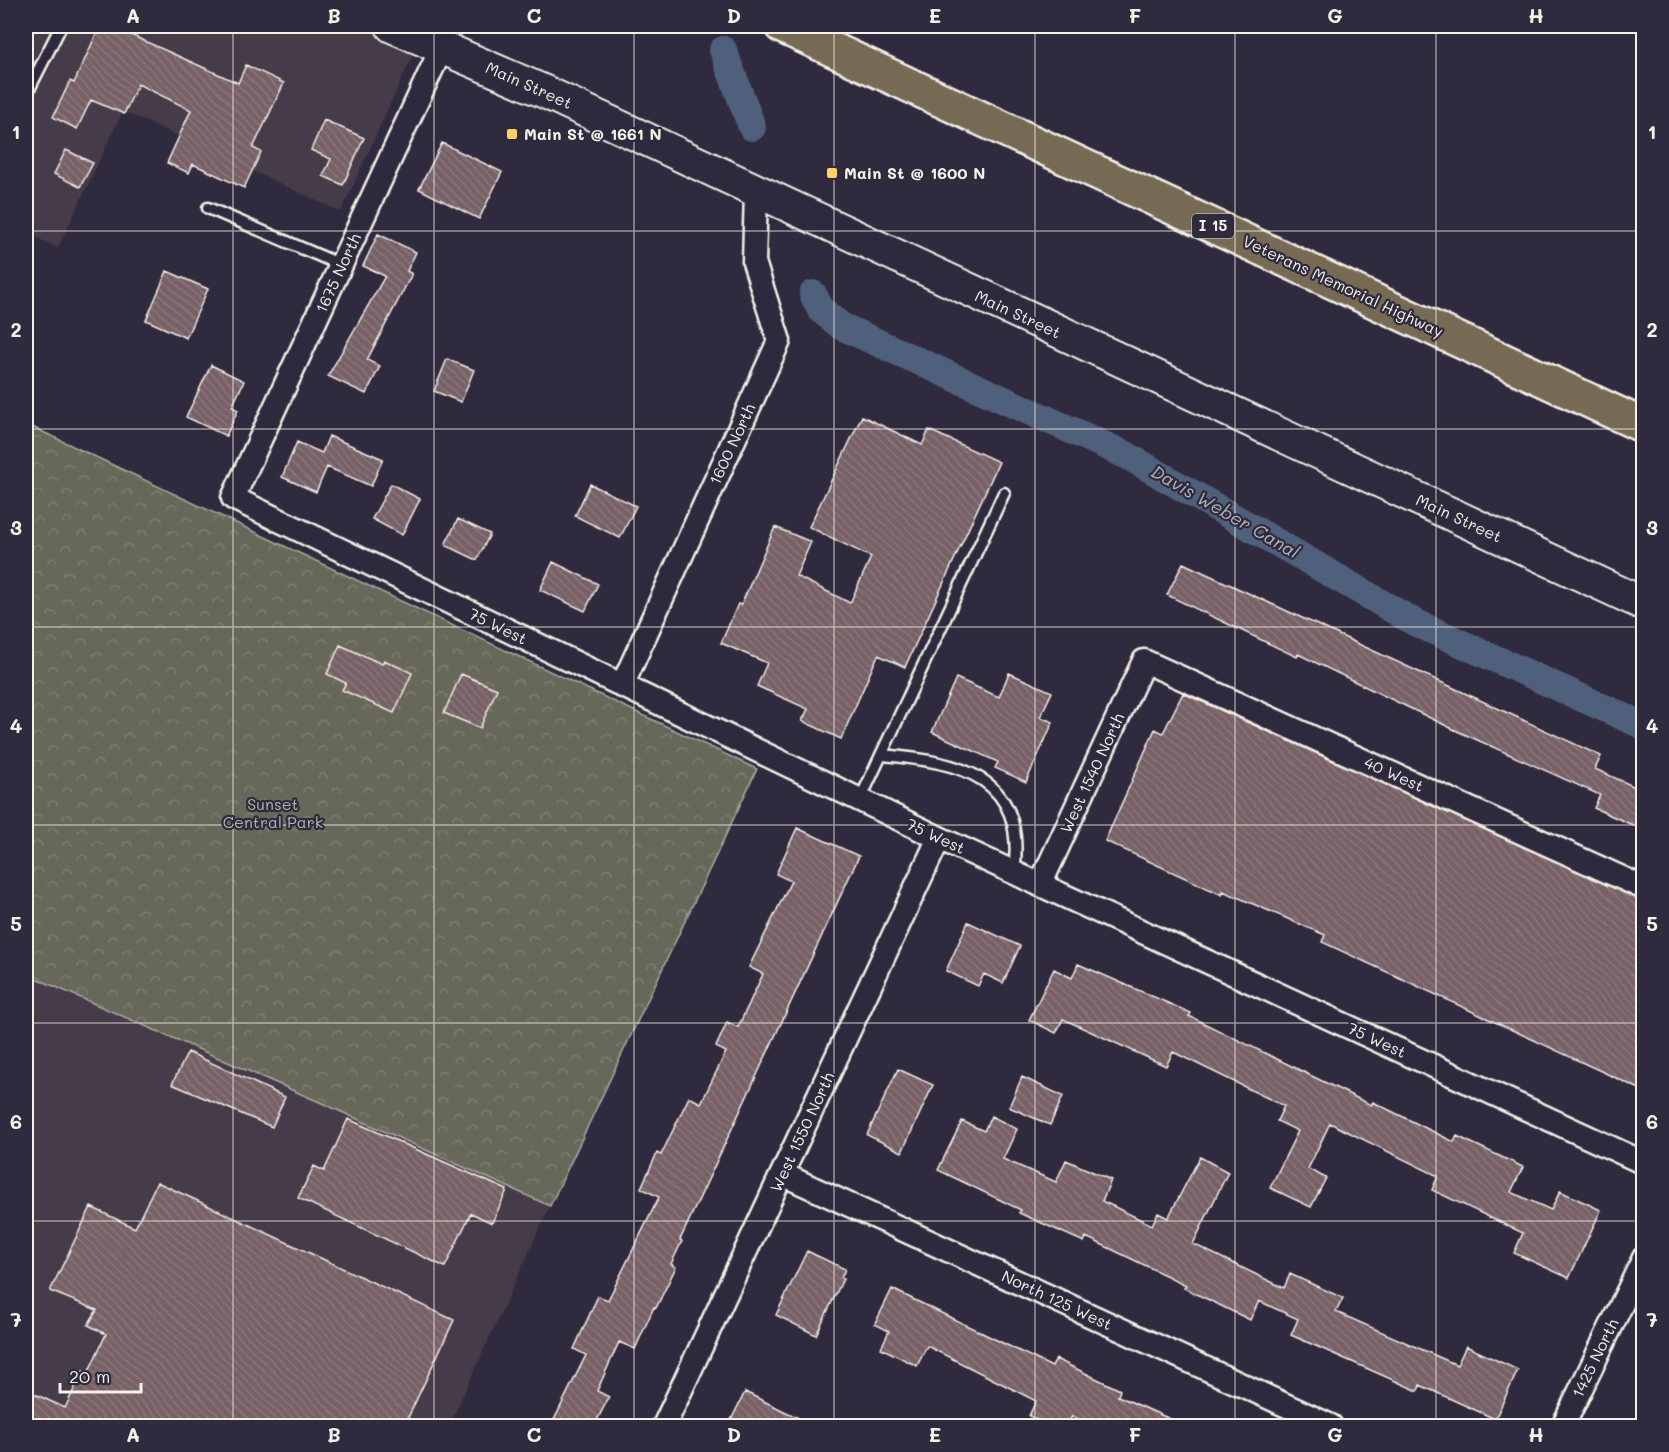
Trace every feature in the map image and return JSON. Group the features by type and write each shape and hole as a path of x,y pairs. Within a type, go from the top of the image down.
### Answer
{"highway":[{"name":"Veterans Memorial Highway","path":"782,26 1644,426"}],"main road":[{"name":"Main Street","path":"392,26 545,92 1644,604"}],"street":[{"name":"1675 North","path":"233,498 442,47"},
{"name":"1600 North","path":"622,686 779,341 754,262 756,192"},
{"name":"75 West","path":"233,498 939,838 1644,1163"},
{"name":"West 1540 North","path":"1040,885 1144,661"},
{"name":"40 West","path":"1144,661 1644,888"},
{"name":"West 1550 North","path":"664,1426 939,838"},
{"name":"North 125 West","path":"782,1173 1331,1426"},
{"name":"1425 North","path":"1563,1426 1644,1257"}],"lane":[{"path":"26,95 61,26"},
{"path":"208,208 341,265"},
{"path":"860,800 1004,493"},
{"path":"882,755 932,759 960,768 985,782 1006,803 1013,816 1018,846 1014,873"}],"shaded area":[{"path":"26,26 362,26 415,50 341,212 123,111 58,248 26,233"},
{"path":"26,974 550,1206 449,1426 26,1426"}],"green space":[{"name":"Sunset Central Park","path":"26,424 757,769 550,1206 26,974"}],"building":[{"path":"100,26 111,26 238,83 246,65 284,83 253,148 261,152 244,188 193,164 189,173 167,163 191,110 138,84 124,114 91,100 77,129 53,117 70,81 74,83"},
{"path":"324,120 364,138 343,185 323,176 331,159 311,150"},
{"path":"442,143 502,172 479,219 419,189"},
{"path":"66,150 93,163 80,187 54,174"},
{"path":"378,234 416,252 407,271 412,274 367,360 380,366 366,394 328,376 385,276 363,266"},
{"path":"167,271 208,289 186,338 146,320"},
{"path":"447,359 474,370 461,402 434,391"},
{"path":"211,365 244,381 232,407 238,410 226,436 186,417"},
{"path":"862,416 922,445 929,430 999,462 905,667 878,655 841,739 802,721 808,709 757,686 767,663 721,643 738,604 741,605 775,527 811,542 796,576 850,603 871,557 809,527"},
{"path":"329,436 383,459 371,486 327,467 316,492 282,477 297,442 322,453"},
{"path":"391,484 420,499 402,535 372,519"},
{"path":"590,484 636,506 620,538 575,516"},
{"path":"458,519 490,534 477,560 445,545"},
{"path":"553,562 598,584 585,611 540,590"},
{"path":"1183,563 1601,756 1595,769 1644,791 1644,830 1594,808 1600,795 1167,595"},
{"path":"340,645 382,664 384,660 412,673 394,713 342,690 346,683 327,674"},
{"path":"1009,673 1052,692 1040,717 1053,722 1026,782 995,768 998,762 932,732 956,678 999,697"},
{"path":"461,674 497,689 480,728 444,713"},
{"path":"1183,693 1644,901 1644,1091 1322,942 1325,935 1223,891 1222,895 1105,841 1155,729 1163,733"},
{"path":"797,828 859,856 680,1240 682,1241 671,1264 676,1267 656,1308 654,1307 635,1349 619,1342 597,1391 609,1397 594,1426 551,1426 586,1355 574,1349 598,1296 608,1300 659,1197 641,1188 657,1153 661,1155 689,1097 701,1103 726,1052 716,1047 727,1022 738,1027 763,974 749,967 791,881 776,874"},
{"path":"968,922 1020,946 1003,983 984,974 978,986 946,971"},
{"path":"1078,964 1191,1013 1189,1016 1371,1105 1373,1102 1454,1142 1457,1136 1523,1167 1511,1192 1551,1210 1560,1191 1601,1210 1569,1278 1514,1253 1523,1233 1432,1190 1438,1176 1330,1123 1308,1169 1326,1178 1311,1207 1270,1188 1298,1131 1277,1121 1284,1106 1173,1052 1166,1066 1063,1019 1056,1033 1029,1020 1054,969 1072,978"},
{"path":"188,1052 285,1097 272,1127 172,1084"},
{"path":"898,1069 933,1085 902,1152 867,1135"},
{"path":"1022,1077 1063,1096 1050,1125 1009,1107"},
{"path":"991,1116 1017,1129 1003,1159 1056,1182 1066,1160 1111,1180 1102,1201 1152,1225 1158,1213 1168,1218 1200,1157 1228,1172 1193,1244 1284,1288 1290,1274 1343,1298 1336,1312 1457,1365 1466,1346 1518,1370 1495,1419 1420,1385 1418,1391 1291,1335 1298,1319 1259,1301 1250,1320 1184,1288 1186,1285 1086,1237 1084,1242 1019,1213 1021,1210 938,1170 962,1121 984,1131"},
{"path":"348,1119 507,1190 492,1223 471,1213 445,1267 298,1198 314,1166 324,1171"},
{"path":"157,1182 454,1320 404,1426 26,1426 26,1390 65,1408 83,1371 88,1373 106,1334 88,1325 97,1310 50,1291 91,1207 135,1228"},
{"path":"807,1251 845,1269 841,1278 843,1279 816,1335 776,1315"},
{"path":"892,1289 1052,1367 1056,1359 1120,1390 1118,1396 1186,1426 1094,1426 1072,1416 1067,1426 1050,1426 1029,1416 1036,1401 927,1346 917,1366 881,1348 889,1331 875,1324"},
{"path":"745,1392 815,1426 728,1426"}],"waterway":[{"path":"723,50 752,127"},
{"name":"Davis Weber Canal","path":"813,294 821,310 841,326 1126,455 1414,622 1644,726"}],"place":[{"name":"Main St @ 1661 N","path":"512,134"},
{"name":"Main St @ 1600 N","path":"832,173"}]}
